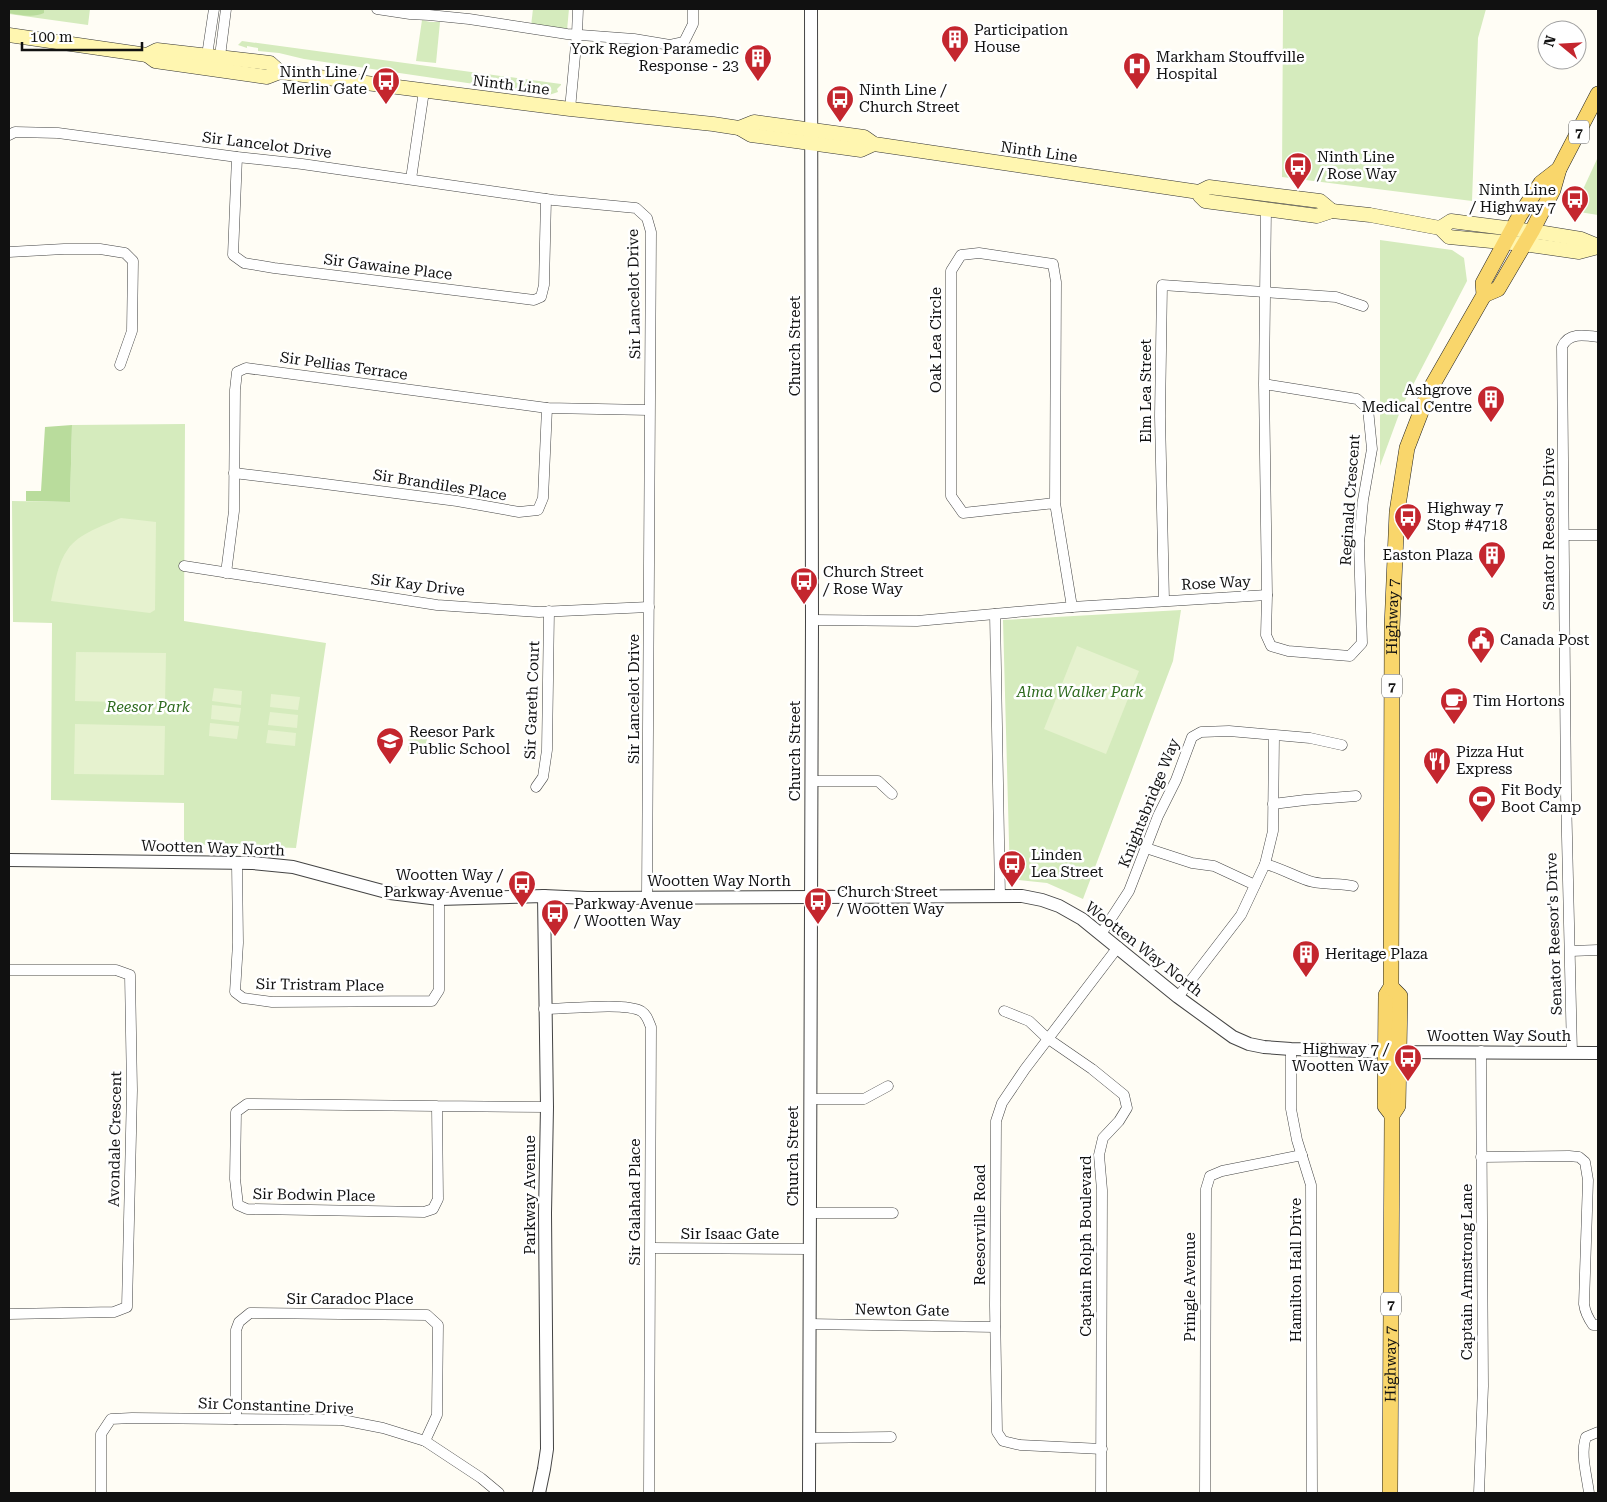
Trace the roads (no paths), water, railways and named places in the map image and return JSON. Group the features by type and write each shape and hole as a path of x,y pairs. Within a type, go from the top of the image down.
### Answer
{"main road":[{"name":"Ninth Line","path":"9,35 147,54 156,61 212,62 267,77 280,72 570,109 739,128 750,135 862,150 874,144"},
{"name":"Highway 7","path":"1390,1493 1392,1115 1398,1106 1392,1052 1400,996 1391,987 1392,627 1397,512 1407,448 1429,391 1484,296 1498,289 1532,231 1553,190 1559,169 1598,94"},
{"name":"Ninth Line","path":"739,128 754,122 811,129 864,137 874,144 1199,192 1210,187 1320,201 1332,211"},
{"name":"Highway 7","path":"1484,296 1483,284 1512,229 1541,183 1559,169"},
{"name":"Ninth Line","path":"1199,192 1201,198 1205,201 1317,216 1332,211 1440,228 1449,238 1504,244 1523,244 1580,252 1598,246"},
{"name":"Ninth Line","path":"1440,228 1451,221 1581,239 1598,246"}],"street":[{"path":"212,62 214,9"},
{"path":"212,62 226,9"},
{"path":"377,9 410,14 430,12 577,34 634,39 670,45 684,42 693,24 694,9"},
{"path":"570,109 578,9"},
{"name":"Church Street","path":"809,1493 812,620 811,9"},
{"path":"411,179 424,91"},
{"name":"Sir Lancelot Drive","path":"9,135 15,132 58,133 302,164 546,199 636,208 646,218 651,232 647,897"},
{"name":"Sir Gawaine Place","path":"237,157 233,255 244,263 274,268 534,300 541,296 544,285 546,199"},
{"name":"Rose Way","path":"812,620 917,621 1164,600 1267,595 1264,384 1266,209"},
{"path":"9,252 100,249 125,253 133,261 132,332 120,365"},
{"name":"Oak Lea Circle","path":"1055,503 962,513 951,496 951,271 961,255 979,253 1053,264 1056,282 1055,503 1072,607"},
{"name":"Elm Lea Street","path":"1164,600 1160,416 1162,285 1265,292"},
{"path":"1265,292 1336,297 1363,306"},
{"name":"Senator Reesor's Drive","path":"1572,1053 1566,803 1562,347 1566,338 1571,336 1598,337"},
{"name":"Sir Pellias Terrace","path":"226,573 234,511 237,372 246,368 547,408 649,410"},
{"name":"Reginald Crescent","path":"1264,384 1357,399 1368,409 1372,449 1359,543 1362,643 1350,656 1288,651 1271,646 1266,635 1267,595"},
{"name":"Sir Brandiles Place","path":"234,474 429,498 519,512 538,510 543,498 547,408"},
{"path":"1564,535 1598,535"},
{"name":"Sir Kay Drive","path":"184,566 437,605 539,612 649,607"},
{"name":"Sir Gareth Court","path":"536,787 543,777 547,750 549,611"},
{"path":"995,614 1000,896"},
{"name":"Knightsbridge Way","path":"1101,934 1128,892 1158,816 1176,780 1192,737 1201,732 1229,731 1310,738 1342,745"},
{"path":"1178,997 1241,915 1265,864 1274,831 1274,736"},
{"path":"811,781 878,782 892,794"},
{"path":"1273,804 1356,796"},
{"path":"1146,848 1192,863 1214,866 1255,885"},
{"name":"Wootten Way North","path":"9,860 237,863 293,867 390,893 439,898 544,896 586,898 1022,896 1059,906 1082,919 1178,997 1233,1037 1249,1044 1291,1049 1392,1052"},
{"name":"Sir Tristram Place","path":"237,863 238,943 235,992 243,998 272,1002 432,1001 439,990 439,898"},
{"path":"1265,864 1322,884 1353,886"},
{"name":"Parkway Avenue","path":"538,1493 544,1469 546,1449 544,896"},
{"name":"Reesorville Road","path":"1102,1449 1020,1445 1003,1441 997,1432 995,1326 996,1121 1002,1103 1047,1038 1118,947"},
{"path":"1571,951 1598,950"},
{"name":"Avondale Crescent","path":"9,970 116,970 130,975 132,1090 127,1307 114,1312 9,1314"},
{"name":"Sir Galahad Place","path":"544,1009 627,1007 640,1011 647,1016 651,1027 649,1493"},
{"name":"Captain Rolph Boulevard","path":"1004,1011 1029,1021 1047,1038 1124,1095 1127,1108 1119,1121 1103,1138 1100,1155 1102,1190 1101,1493"},
{"name":"Hamilton Hall Drive","path":"1291,1049 1290,1109 1311,1185 1312,1493"},
{"name":"Captain Armstrong Lane","path":"1479,1493 1483,1386 1481,1051"},
{"name":"Wootten Way South","path":"1392,1052 1598,1053"},
{"path":"810,1098 864,1099 888,1086"},
{"name":"Sir Bodwin Place","path":"437,1106 438,1199 433,1209 424,1212 253,1210 238,1205 235,1179 236,1112 247,1104 546,1107"},
{"name":"Pringle Avenue","path":"1205,1493 1206,1189 1210,1176 1222,1171 1302,1155"},
{"path":"1481,1157 1569,1156 1579,1157 1585,1162 1588,1180 1584,1304 1589,1320 1593,1325 1598,1325"},
{"path":"809,1213 893,1213"},
{"name":"Sir Isaac Gate","path":"651,1248 809,1249"},
{"name":"Sir Caradoc Place","path":"236,1419 236,1330 239,1322 250,1313 427,1315 438,1325 437,1415 425,1441"},
{"name":"Newton Gate","path":"809,1324 995,1326"},
{"name":"Sir Constantine Drive","path":"101,1493 101,1434 111,1418 342,1420 384,1428 425,1441 481,1478 499,1493"},
{"path":"1589,1493 1584,1457 1585,1442 1586,1437 1598,1432"},
{"path":"809,1438 890,1437"}],"place":[{"name":"Participation House","path":"955,63"},
{"name":"York Region Paramedic Response - 23","path":"758,82"},
{"name":"Markham Stouffville Hospital","path":"1137,90"},
{"name":"Ninth Line / Merlin Gate","path":"386,105"},
{"name":"Ninth Line / Church Street","path":"840,123"},
{"name":"Ninth Line / Rose Way","path":"1298,190"},
{"name":"Ninth Line / Highway 7","path":"1575,223"},
{"name":"Ashgrove Medical Centre","path":"1491,423"},
{"name":"Highway 7 Stop #4718","path":"1408,541"},
{"name":"Easton Plaza","path":"1492,579"},
{"name":"Church Street / Rose Way","path":"804,605"},
{"name":"Canada Post","path":"1481,664"},
{"name":"Tim Hortons","path":"1454,725"},
{"name":"Reesor Park Public School","path":"390,765"},
{"name":"Pizza Hut Express","path":"1437,785"},
{"name":"Fit Body Boot Camp","path":"1482,823"},
{"name":"Linden Lea Street","path":"1012,888"},
{"name":"Wootten Way / Parkway Avenue","path":"522,908"},
{"name":"Church Street / Wootten Way","path":"818,925"},
{"name":"Parkway Avenue / Wootten Way","path":"555,937"},
{"name":"Heritage Plaza","path":"1306,978"},
{"name":"Highway 7 / Wootten Way","path":"1408,1082"}],"park label":[{"name":"Alma Walker Park","path":"1080,692"},
{"name":"Reesor Park","path":"148,707"}]}
